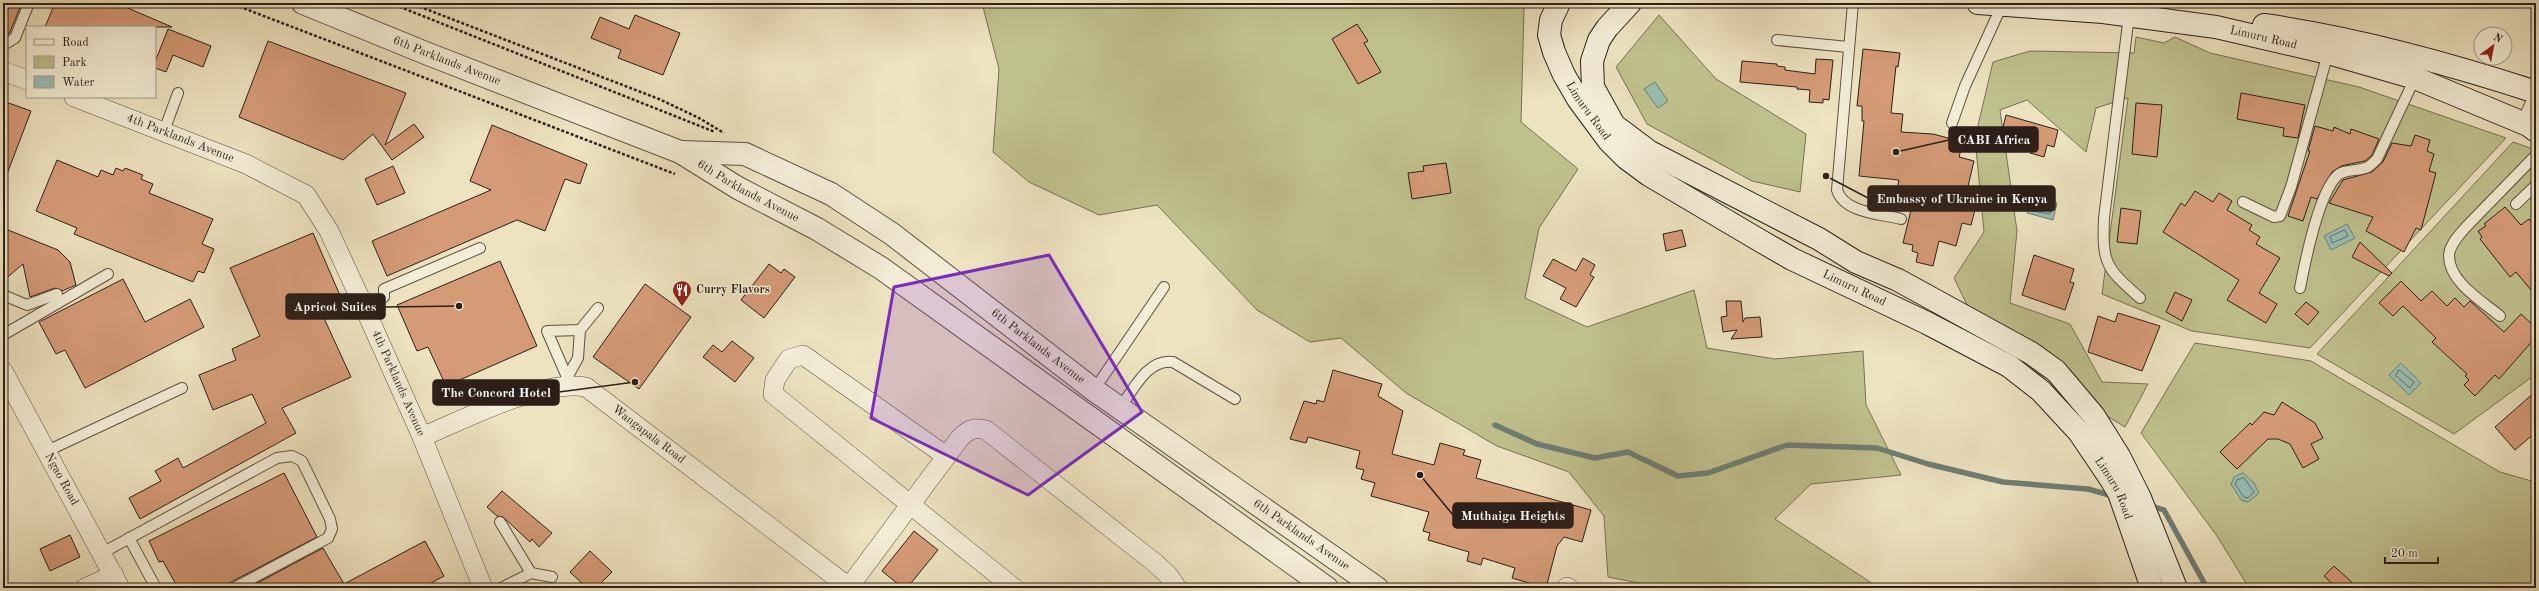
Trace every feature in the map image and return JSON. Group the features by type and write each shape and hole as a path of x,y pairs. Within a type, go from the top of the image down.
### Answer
{"main road":[{"name":"6th Parklands Avenue","path":"304,3 428,54 680,152 738,188 818,229 880,268 1327,588"},
{"name":"Limuru Road","path":"1559,3 1551,20 1549,34 1564,75 1594,123 1626,158 1649,175 1792,259 1927,323 2009,366 2041,391 2079,432 2103,464 2119,494 2141,528 2152,588"},
{"path":"1630,3 1607,28 1599,40 1592,61 1593,87 1614,125 1661,158 1819,239 1856,262 1898,280 2031,353 2056,371 2094,416 2120,456 2140,498 2141,528 2176,588"},
{"name":"Limuru Road","path":"1978,3 2129,15 2216,28 2328,53 2415,78 2532,128"},
{"name":"Limuru Road","path":"2098,3 2333,37 2448,64 2536,92"},
{"name":"6th Parklands Avenue","path":"680,152 745,154 831,194 892,234 1094,390 1377,588"}],"street":[{"path":"3,71 26,80"},
{"name":"4th Parklands Avenue","path":"77,98 246,164 306,195 329,231 365,309 422,437 483,588"},
{"path":"946,456 803,355 789,359 775,380 773,394 910,506 1014,588"},
{"name":"Ngao Road","path":"3,371 117,581"},
{"name":"Wangapala Road","path":"422,437 538,390 569,380 604,399 849,587"},
{"path":"849,587 946,456 969,429 986,430 1155,563 1168,575 1177,588"},
{"path":"85,588 117,581"}],"lane":[{"path":"1853,3 1848,47 1838,190 1839,197 1843,202 1855,208 1901,219"},
{"path":"1952,123 1965,86 2002,5"},
{"path":"3,42 7,43 15,38 27,8"},
{"path":"2129,15 2104,218 2103,249 2108,264 2117,277 2140,298"},
{"path":"1777,40 1848,47"},
{"path":"2243,202 2274,217 2280,216 2298,163 2328,53"},
{"path":"2300,288 2306,256 2328,190 2336,177 2343,172 2368,167 2377,159 2415,78"},
{"path":"2532,128 2527,111 2536,92"},
{"path":"164,131 178,93"},
{"path":"2500,316 2453,273 2449,255 2456,239 2466,227 2536,155"},
{"path":"2516,204 2536,185"},
{"path":"365,309 384,297 384,289 480,248"},
{"path":"3,335 108,274"},
{"path":"1094,390 1164,287"},
{"path":"3,295 27,305 57,294"},
{"path":"569,380 578,358 580,330 598,308"},
{"path":"569,380 547,330 580,330"},
{"path":"1120,408 1149,369 1165,361 1174,362 1235,399"},
{"path":"47,451 182,388"},
{"path":"102,553 277,458 292,456 302,461 330,519 332,530 328,538 234,588"},
{"path":"500,522 531,573"},
{"path":"128,538 156,588"},
{"path":"501,588 531,573 552,577"}],"path":[{"path":"230,3 636,160"},
{"path":"390,3 726,135 699,118 659,99 410,3"}],"highlighted area":[{"path":"1049,255 1142,412 1028,495 871,418 894,287"}],"green space":[{"path":"992,3 1528,3 1524,9 1521,122 1578,169 1539,228 1525,298 1587,327 1694,290 1707,348 1775,359 1863,351 1866,405 1901,475 1811,484 1775,519 1879,588 1664,588 1608,577 1604,516 1569,472 1497,446 1406,393 1341,338 1310,342 1257,310 1157,205 1099,215 1029,182 993,152 999,69 983,7"},
{"path":"1659,15 1716,79 1806,134 1800,192 1752,181 1647,124 1616,67"},
{"path":"2136,37 2164,43 2175,37 2210,53 2359,87 2506,138 2310,348 2192,331 2102,294 2128,98 2096,108 2086,152 2027,100 2000,110 2017,231 2010,303 2070,324 2102,382 2148,384 2125,427 1984,340 1954,278 1984,232 1975,138 1993,62 2030,51 2134,53"},
{"path":"2513,142 2536,150 2536,374 2454,434 2317,354"},
{"path":"2195,343 2311,361 2500,472 2535,482 2536,588 2249,588 2217,536 2141,433"}],"water":[{"path":"1655,82 1668,101 1658,108 1644,89"},
{"path":"2031,197 2057,203 2053,220 2027,213"},
{"path":"2347,224 2355,238 2331,250 2324,236"},
{"path":"2401,363 2421,383 2409,395 2389,375"},
{"path":"2243,473 2254,483 2259,493 2248,502 2241,500 2231,484 2234,477"}],"building":[{"path":"3,3 22,3 9,34 6,36 3,36"},
{"path":"55,3 116,3 172,27 156,26 45,26"},
{"path":"635,15 680,33 663,75 618,58 621,50 591,38 600,17 629,29"},
{"path":"1357,24 1368,41 1364,43 1381,72 1358,84 1332,39"},
{"path":"168,29 211,46 203,67 173,55 166,72 156,68 156,59"},
{"path":"268,41 406,93 385,145 414,124 424,137 392,160 373,134 343,160 239,117"},
{"path":"1863,49 1900,53 1898,67 1896,66 1891,113 1903,114 1901,132 1933,134 1963,142 1959,157 1974,161 1964,203 1976,206 1971,225 1962,223 1956,246 1939,241 1933,266 1916,262 1918,253 1912,251 1913,245 1903,243 1911,210 1893,205 1899,180 1859,176 1864,121 1862,121 1862,106 1857,106"},
{"path":"1816,59 1833,60 1829,100 1823,99 1823,103 1809,102 1810,90 1797,89 1797,87 1740,82 1742,61 1777,64 1777,66 1785,67 1785,70 1815,74"},
{"path":"2241,93 2305,105 2298,138 2283,136 2284,128 2237,119"},
{"path":"3,101 31,111 4,182 3,182"},
{"path":"2136,103 2162,105 2157,157 2132,154"},
{"path":"2006,115 2058,130 2054,147 2047,145 2044,157 2030,153 2032,148 2017,144 2018,140 2001,135"},
{"path":"492,125 587,164 580,184 565,179 545,231 517,220 387,276 372,241 491,190 470,181"},
{"path":"2315,126 2333,131 2334,127 2350,134 2351,129 2379,139 2372,155 2365,161 2341,166 2332,172 2317,199 2311,197 2303,221 2288,216 2310,151 2308,151"},
{"path":"2415,135 2430,140 2427,151 2434,154 2429,171 2436,173 2421,230 2416,228 2404,252 2366,231 2373,217 2329,203 2343,180 2372,172 2383,162 2392,143 2411,146"},
{"path":"57,160 98,177 101,170 113,175 116,168 123,171 125,168 143,175 141,179 153,184 149,193 213,219 202,244 214,249 204,273 198,271 193,282 74,234 77,228 36,211"},
{"path":"1446,163 1451,193 1412,199 1408,173 1424,171 1423,166"},
{"path":"393,166 405,193 377,205 365,179"},
{"path":"2195,191 2213,202 2219,193 2232,201 2227,210 2252,225 2249,230 2260,237 2256,244 2280,258 2259,293 2277,304 2266,323 2227,300 2239,280 2163,232 2181,203 2185,206"},
{"path":"2505,207 2521,225 2529,219 2536,227 2536,296 2516,272 2510,277 2480,239 2482,237 2478,231 2486,226 2484,224"},
{"path":"2121,208 2141,211 2137,244 2117,242"},
{"path":"3,228 58,250 70,262 76,285 62,291 55,288 30,297 23,264 3,281"},
{"path":"1682,230 1686,246 1666,251 1663,234"},
{"path":"313,233 345,307 323,316 351,377 282,408 296,433 140,519 129,498 161,481 155,471 178,458 183,468 266,423 252,394 213,410 199,375 236,360 232,349 260,336 230,268"},
{"path":"2360,242 2392,273 2389,276 2352,257"},
{"path":"2034,255 2074,269 2070,282 2074,283 2065,310 2022,295"},
{"path":"1583,258 1595,265 1590,275 1594,277 1576,307 1560,299 1566,288 1543,276 1553,259 1576,271"},
{"path":"500,261 537,346 446,386 428,347 417,351 397,305"},
{"path":"769,264 781,273 784,269 795,277 764,318 741,300"},
{"path":"123,279 145,322 190,299 204,327 85,388 65,350 56,354 39,322"},
{"path":"2401,281 2421,301 2432,291 2447,306 2455,298 2464,307 2470,301 2504,332 2521,314 2536,328 2536,337 2499,379 2495,375 2475,396 2464,385 2469,380 2465,376 2467,374 2432,342 2436,338 2403,306 2393,316 2379,303"},
{"path":"645,284 691,317 639,389 593,357"},
{"path":"2175,292 2192,300 2182,321 2166,312"},
{"path":"1726,301 1741,301 1743,322 1745,318 1760,317 1762,337 1731,339 1737,330 1723,332 1721,317 1727,316"},
{"path":"2306,302 2319,312 2308,325 2295,314"},
{"path":"2118,313 2160,326 2142,371 2088,352 2098,316 2115,322"},
{"path":"732,341 754,358 735,382 703,357 713,345 722,352"},
{"path":"1333,370 1382,384 1378,396 1403,411 1392,454 1434,465 1440,443 1465,450 1463,455 1481,460 1476,478 1591,510 1582,542 1564,537 1557,546 1546,588 1512,578 1515,568 1483,558 1481,565 1467,561 1469,552 1428,540 1430,533 1423,531 1429,512 1371,496 1375,483 1361,479 1364,470 1356,468 1360,451 1308,437 1306,443 1290,439 1304,401 1316,404 1317,400 1324,402"},
{"path":"2536,391 2536,432 2515,450 2495,427"},
{"path":"2282,402 2315,423 2323,438 2311,444 2319,459 2303,468 2290,444 2278,439 2268,439 2237,469 2220,452 2250,423 2252,425 2264,412 2274,415"},
{"path":"284,473 317,537 231,582 228,588 178,588 163,561 159,562 149,541"},
{"path":"502,491 552,533 539,547 532,539 530,542 503,517 497,516 487,507"},
{"path":"914,531 938,550 907,588 903,588 882,571"},
{"path":"70,535 80,557 50,571 40,549"},
{"path":"425,541 444,576 422,588 248,588 323,548 344,584"},
{"path":"590,551 612,572 596,588 587,588 570,572"},
{"path":"2334,566 2358,588 2337,588 2324,576"}],"waterway":[{"path":"1495,425 1537,444 1595,458 1628,452 1678,476 1708,473 1787,445 1877,448 1928,464 2003,482 2088,489 2113,496"},
{"path":"2148,505 2164,510 2207,588"}],"place":[{"name":"CABI Africa","path":"1896,152"},
{"name":"Embassy of Ukraine in Kenya","path":"1826,176"},
{"name":"Apricot Suites","path":"459,306"},
{"name":"Curry Flavors","path":"682,307"},
{"name":"The Concord Hotel","path":"635,382"},
{"name":"Muthaiga Heights","path":"1420,475"}]}
